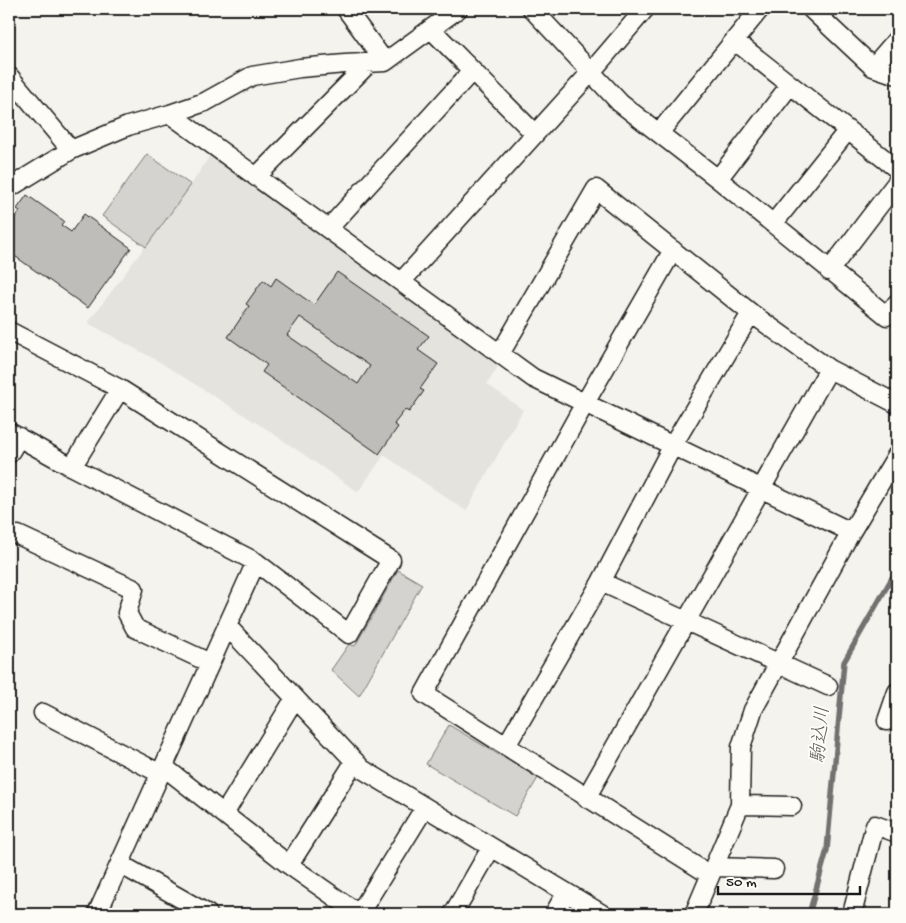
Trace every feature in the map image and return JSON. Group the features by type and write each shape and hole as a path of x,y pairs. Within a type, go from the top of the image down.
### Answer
{"street":[{"path":"346,9 377,62"},
{"path":"256,177 377,62 431,29 458,9"},
{"path":"532,9 620,103 718,179 887,316 897,303"},
{"path":"401,282 592,71 645,9"},
{"path":"660,133 760,9"},
{"path":"813,9 873,67 897,75"},
{"path":"431,29 535,134"},
{"path":"873,67 897,39"},
{"path":"735,41 897,169"},
{"path":"9,188 71,150 128,126 204,102 252,76 300,68 377,62"},
{"path":"328,229 472,71"},
{"path":"9,76 71,150"},
{"path":"718,179 790,85"},
{"path":"170,114 533,378 851,532"},
{"path":"773,224 848,130"},
{"path":"830,270 897,182"},
{"path":"500,354 596,189 751,313 830,369 897,404"},
{"path":"673,250 585,403 424,694 586,798 712,871 774,869"},
{"path":"506,746 601,582 674,445 751,313"},
{"path":"9,331 120,389 391,560 350,634 256,562 72,467 14,434 9,454"},
{"path":"586,798 830,369"},
{"path":"72,467 120,389"},
{"path":"694,914 740,805 741,747 753,710 851,532 897,455"},
{"path":"18,535 134,589 127,613 134,628 210,663"},
{"path":"102,912 120,864 256,562"},
{"path":"601,582 828,686"},
{"path":"226,626 362,769 602,914"},
{"path":"886,721 897,692"},
{"path":"224,814 295,698"},
{"path":"43,712 163,771 224,814 289,865 359,914 425,807"},
{"path":"289,865 355,761"},
{"path":"740,805 792,806"},
{"path":"852,914 875,825 897,833"},
{"path":"453,914 491,848"},
{"path":"120,864 208,914"},
{"path":"554,914 566,893"}],"shaded area":[{"path":"147,154 191,185 146,247 102,216"},
{"path":"210,155 499,365 487,384 523,410 466,511 384,455 358,492 268,430 158,361 88,323 191,185"},
{"path":"398,570 422,584 359,696 331,670 349,644 355,646"},
{"path":"449,725 538,778 515,816 426,764"}],"building":[{"path":"27,195 64,221 61,225 71,232 84,214 131,248 88,308 9,252 9,226 20,211 17,209"},
{"path":"337,272 429,336 418,350 438,364 420,389 424,391 409,412 405,410 394,424 398,427 379,454 262,372 267,365 228,337 249,306 246,304 263,280 271,286 276,278 314,305","holes":["300,317 370,366 358,384 287,335"]}],"waterway":[{"name":"駒込川","path":"809,914 827,850 844,662 897,569"}]}
